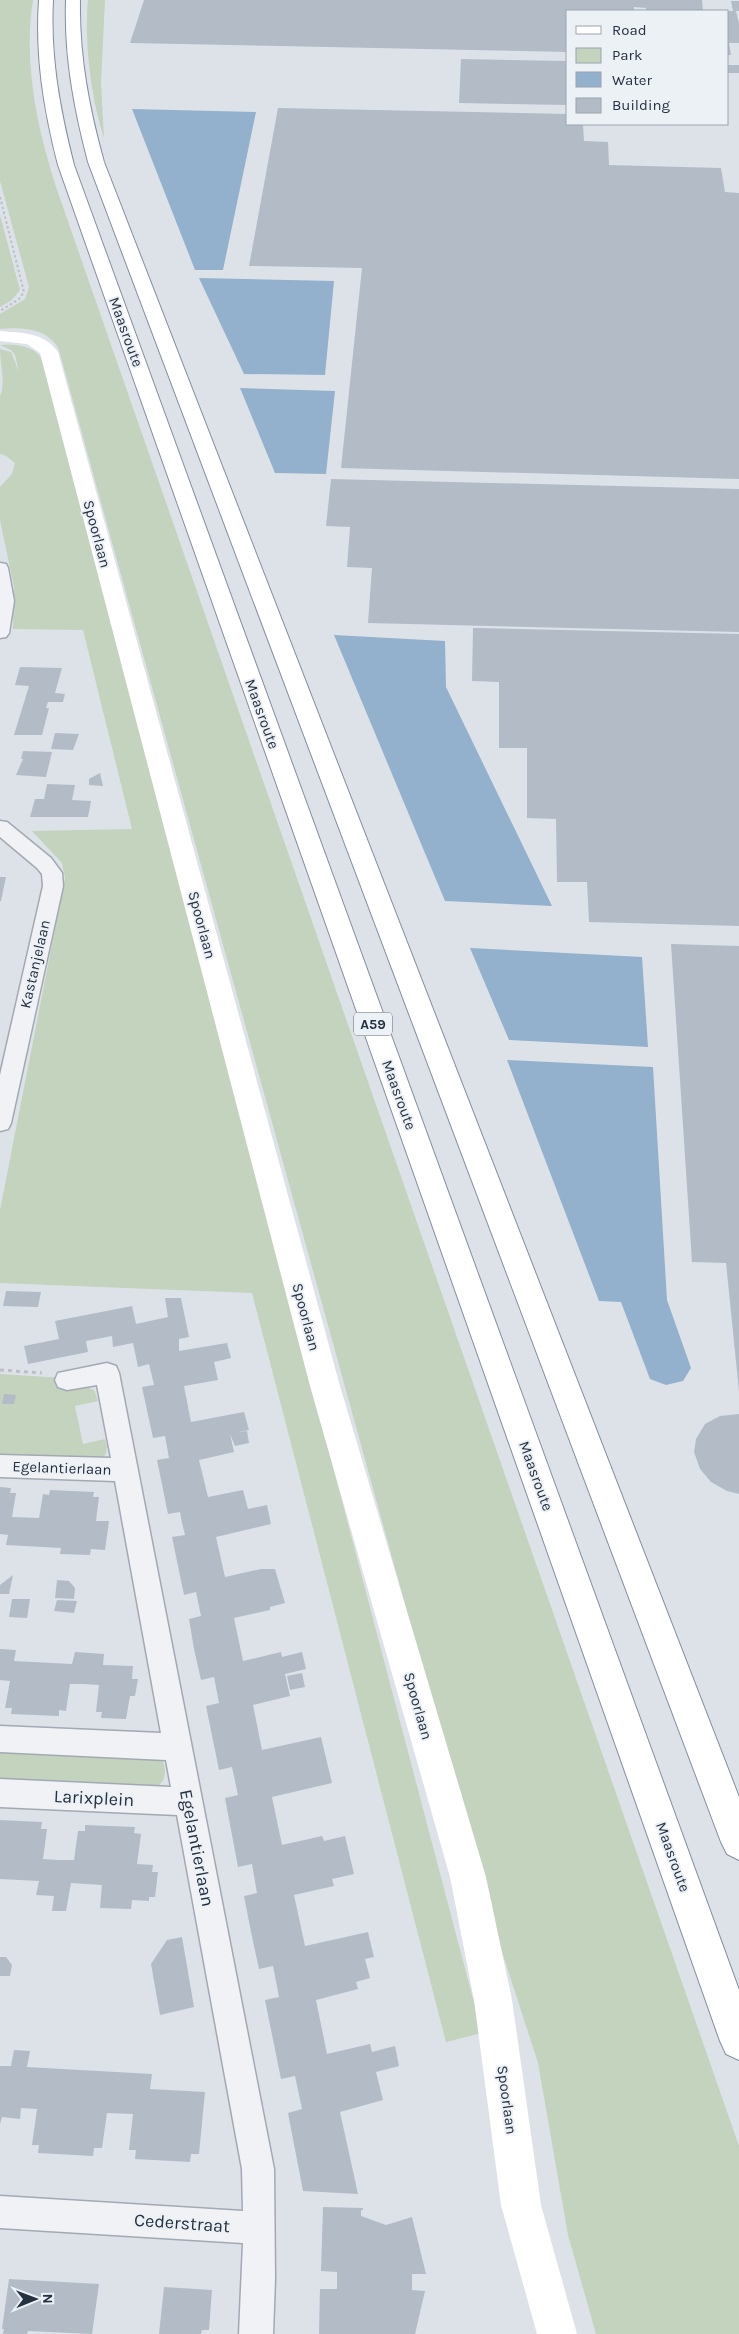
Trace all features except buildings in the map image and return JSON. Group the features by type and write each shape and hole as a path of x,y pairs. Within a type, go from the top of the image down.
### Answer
{"main road":[{"name":"Maasroute","path":"46,0 45,57 48,86 53,116 66,165 739,2041"},
{"path":"73,0 73,56 83,114 96,162 739,1842"},
{"name":"Spoorlaan","path":"1,330 30,338 45,346 49,352 325,1386 468,1877 493,2000 522,2206 557,2334"}],"street":[{"path":"0,568 5,601 0,633"},
{"name":"Kastanjelaan","path":"0,827 44,864 52,874 52,886 0,1122"},
{"name":"Egelantierlaan","path":"67,1380 106,1373 258,2169 259,2228"},
{"name":"Egelantierlaan","path":"0,1466 125,1470"},
{"path":"0,1739 177,1747"},
{"name":"Larixplein","path":"0,1793 188,1802"},
{"name":"Cederstraat","path":"0,2212 259,2228"},
{"path":"256,2334 259,2228"}],"path":[{"path":"0,197 24,292 1,330"},
{"path":"0,1370 63,1374 67,1380"}],"green space":[{"path":"0,0 33,0 30,24 31,71 38,118 56,187 739,2146 739,2334 596,2334 568,2235 538,2063 494,1927 59,350 49,337 34,330 0,329 0,314 25,299 29,287 0,181"},
{"path":"88,0 105,0 101,83 104,138 92,88 87,34"},
{"path":"0,215 20,290 12,300 0,307"},
{"path":"0,345 22,346 32,350 41,357 482,2033 446,2042 252,1293 0,1283 0,1210 65,878 62,863 32,831 132,829 83,630 13,629 14,587 0,520 0,487 12,474 15,463 0,454 0,396 3,380 0,349 11,352 19,372 15,355 11,350"},
{"path":"0,1374 64,1378 94,1390 98,1401 75,1406 83,1444 105,1439 106,1450 104,1457 102,1459 0,1457"},
{"path":"0,1749 158,1759 163,1762 165,1773 163,1780 156,1788 0,1782"}],"water":[{"path":"132,109 256,112 223,270 195,270"},
{"path":"199,278 334,281 325,375 244,374"},
{"path":"240,388 335,391 326,474 275,473"},
{"path":"334,635 445,641 446,687 552,906 445,901"},
{"path":"470,948 642,957 648,1047 509,1040"},
{"path":"507,1060 653,1067 667,1300 691,1368 683,1381 666,1385 650,1379 621,1302 599,1301"}]}
